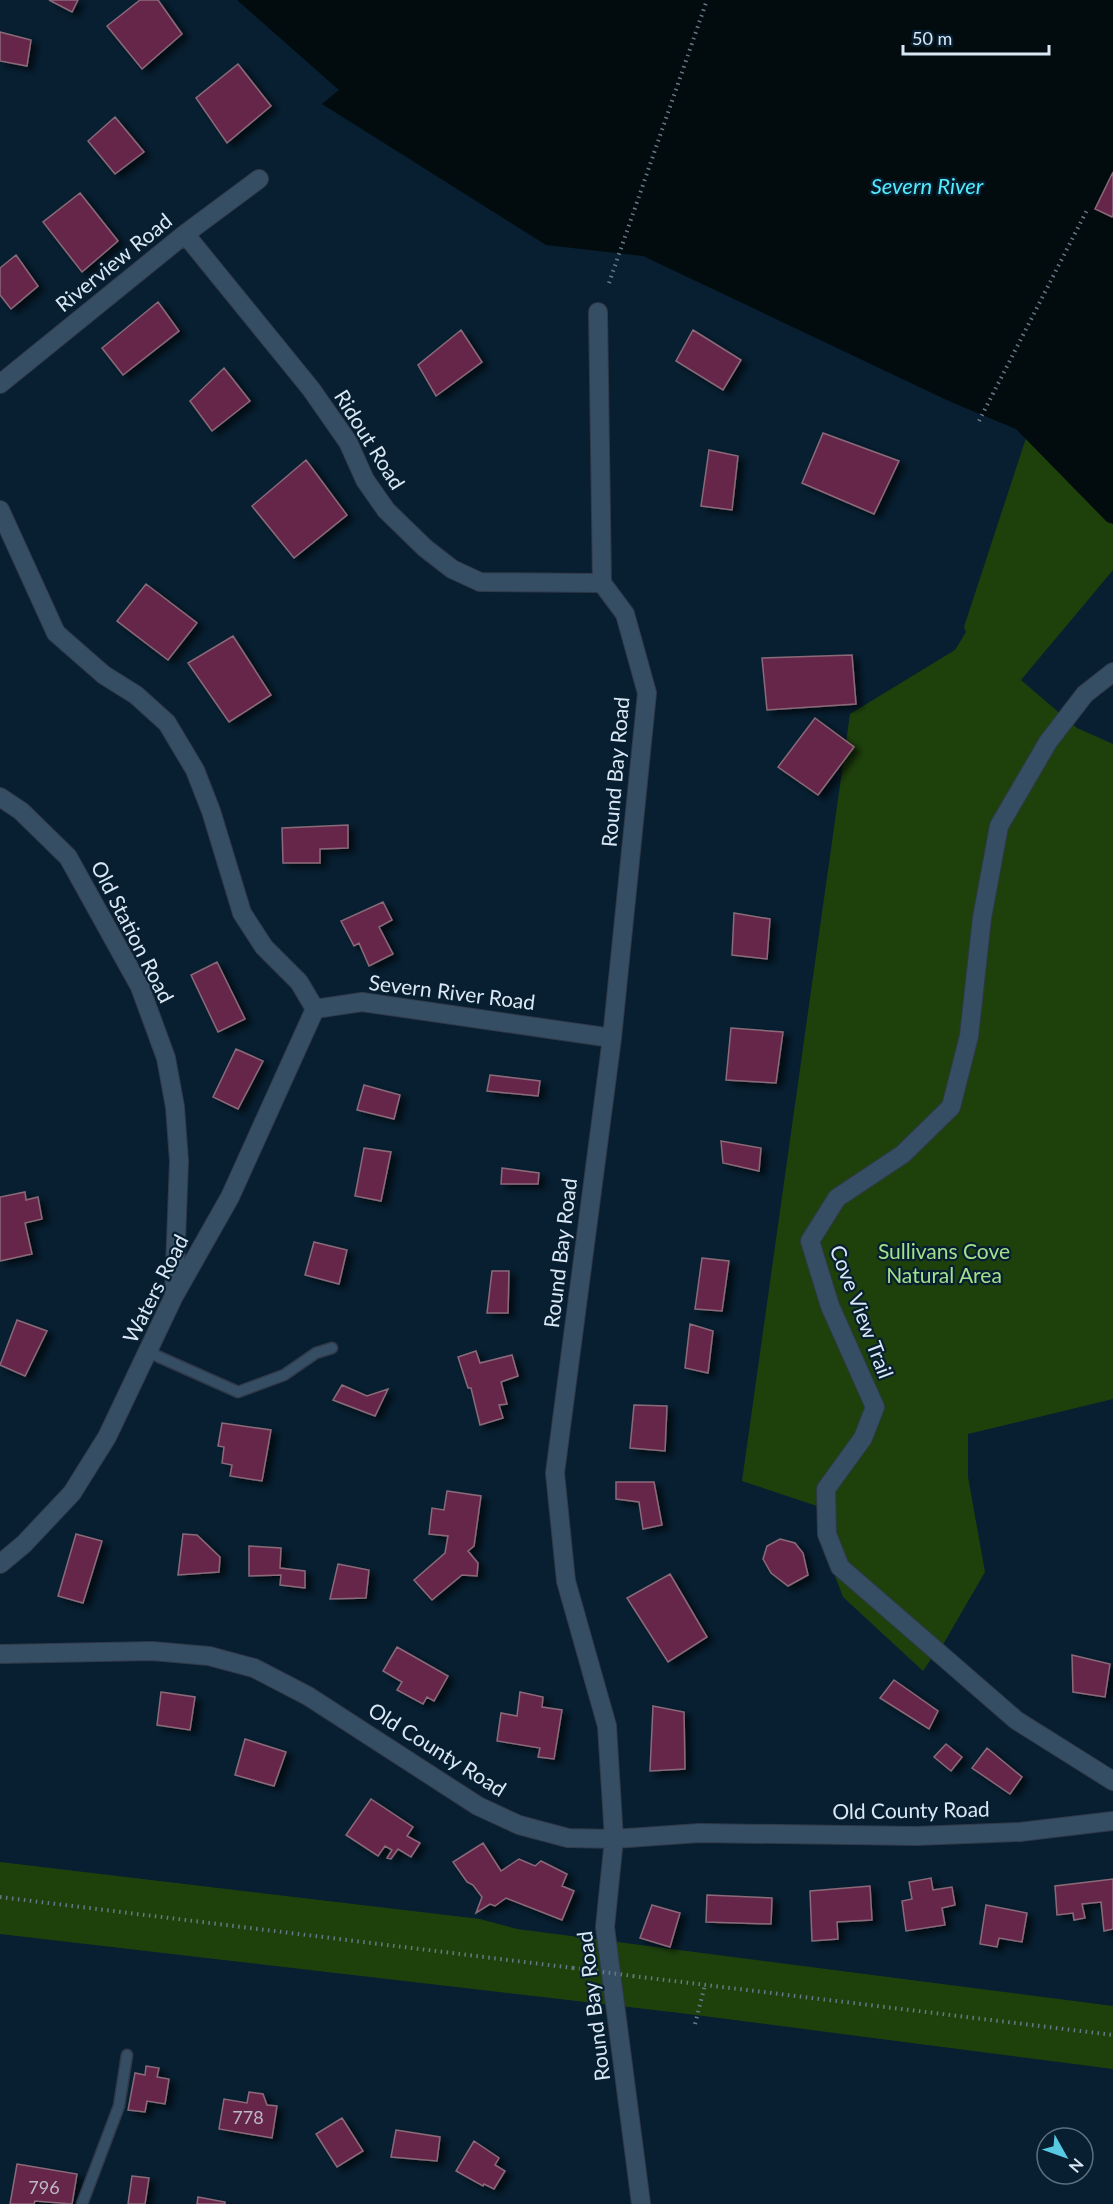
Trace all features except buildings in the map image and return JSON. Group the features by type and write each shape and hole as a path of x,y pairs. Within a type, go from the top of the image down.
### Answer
{"street":[{"name":"Riverview Road","path":"0,384 185,234 259,179"},
{"name":"Ridout Road","path":"185,234 310,389 348,442 364,480 386,510 425,548 452,569 480,582 602,583"},
{"path":"598,312 602,583"},
{"path":"0,510 56,633 104,675 136,695 167,723 195,770 242,913 264,947 299,982 315,1009"},
{"name":"Round Bay Road","path":"602,583 625,614 647,693 612,1038 555,1473 566,1581 607,1726 614,1839 605,1927 641,2204"},
{"name":"Cove View Trail","path":"1113,672 1085,694 1047,742 999,826 982,918 969,1036 951,1107 903,1154 837,1198 810,1241 830,1306 875,1407 863,1438 826,1489 827,1534 840,1567 1016,1720 1113,1780"},
{"name":"Old Station Road","path":"0,797 21,811 68,857 140,987 166,1058 175,1107 179,1161 174,1296"},
{"name":"Severn River Road","path":"315,1009 362,1002 612,1038"},
{"name":"Waters Road","path":"0,1564 24,1544 72,1493 107,1437 174,1296 230,1197 315,1009"},
{"name":"Old County Road","path":"0,1654 152,1651 209,1656 254,1668 308,1695 478,1806 519,1826 568,1838 614,1839 699,1833 916,1836 1020,1832 1113,1821"}],"lane":[{"path":"148,1352 238,1392 284,1375 316,1353 332,1348"},
{"path":"82,2204 119,2106 127,2055"}],"path":[{"path":"609,283 707,0"},
{"path":"979,421 1087,210"},
{"path":"0,1897 1113,2035"},
{"path":"694,2024 705,1985"}],"green space":[{"name":"Sullivans Cove Natural Area","path":"1026,438 1113,486 1113,570 1021,680 1077,728 1113,744 1113,1399 968,1434 968,1477 985,1572 941,1648 939,1647 923,1671 843,1597 826,1552 820,1507 742,1481 850,714 955,650 966,632 964,627"},
{"path":"0,1862 480,1919 517,1929 1113,2006 1113,2069 680,2013 0,1934"}],"water":[{"name":"Severn River","path":"237,0 1113,0 1113,524 1107,522 1016,429 951,402 643,256 546,245 322,104 339,90"}]}
